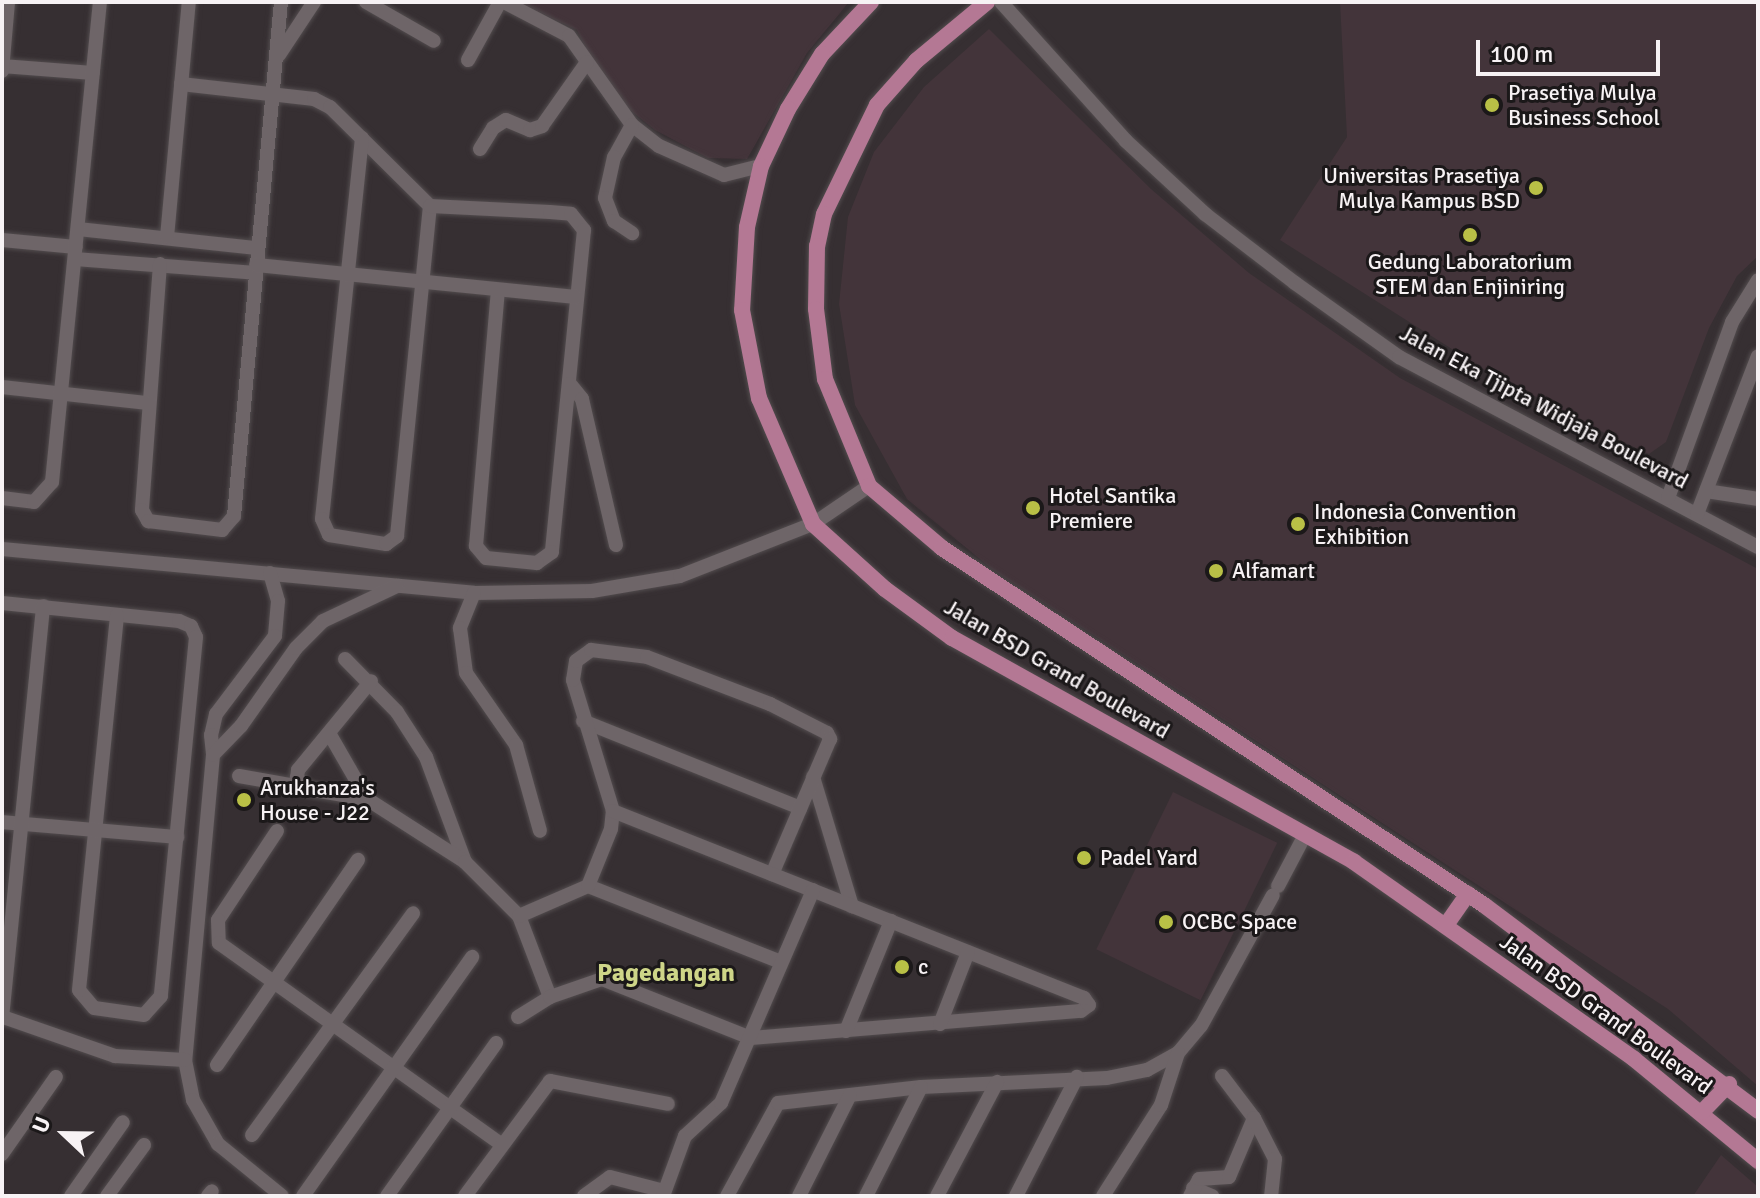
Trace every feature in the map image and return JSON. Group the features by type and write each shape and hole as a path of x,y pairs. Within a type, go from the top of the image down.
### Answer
{"main road":[{"name":"Jalan BSD Grand Boulevard","path":"871,2 822,54 788,109 761,166 747,227 742,310 759,398 813,524 885,589 952,638 1305,835 1446,925 1702,1112 1758,1161"},
{"name":"Jalan BSD Grand Boulevard","path":"987,2 916,61 877,105 824,214 817,246 816,309 825,379 869,486 942,548 1468,894 1729,1084 1758,1111"},
{"path":"1446,925 1468,894"},
{"path":"1702,1112 1729,1084"}],"street":[{"path":"8,2 2,68 93,73"},
{"path":"2,498 34,502 46,492 78,229 100,2"},
{"path":"167,237 189,2"},
{"path":"160,264 142,510 148,521 222,530 234,516 281,2"},
{"path":"277,58 314,2"},
{"path":"366,2 434,41"},
{"path":"468,60 502,2 569,36 632,125 708,172 739,175 761,166"},
{"name":"Jalan Eka Tjipta Widjaja Boulevard","path":"1001,2 1136,150 1205,214 1295,283 1399,357 1758,547"},
{"path":"480,149 493,128 506,120 530,130 542,126 587,62"},
{"path":"181,84 303,95 330,107 430,206 571,214 584,230 552,552 537,563 486,558 478,552 476,537 498,290"},
{"path":"632,125 614,157 605,198 614,221 632,233"},
{"path":"362,138 345,274 322,525 336,538 386,544 397,536 430,206"},
{"path":"78,229 257,248"},
{"path":"2,240 160,264 345,274 576,297"},
{"path":"1668,498 1732,322 1758,280"},
{"path":"1697,514 1753,383 1758,356"},
{"path":"570,384 582,399 616,545"},
{"path":"2,387 148,403"},
{"path":"2,549 474,593 592,591 680,576 813,524 869,486"},
{"path":"1706,491 1758,499"},
{"path":"270,573 278,601 275,636 216,714 185,1060 193,1100 218,1144 282,1196"},
{"path":"213,755 241,726 296,648 323,621 399,585"},
{"path":"474,593 460,628 466,673 516,745 540,831"},
{"path":"2,603 179,621 191,626 196,637 161,996 144,1015 94,1008 79,990 117,615"},
{"path":"43,606 3,1018 115,1056 185,1060"},
{"path":"275,636 296,648"},
{"path":"519,916 588,886 611,829 613,811 583,721 573,680 576,661 591,650 625,651 770,704 827,733 813,777 772,874"},
{"path":"345,659 371,681 426,757 465,862"},
{"path":"308,789 299,783 298,770 371,681"},
{"path":"583,721 800,808"},
{"path":"329,733 367,799"},
{"path":"239,776 367,799 465,862 519,916 550,997"},
{"path":"813,777 852,906"},
{"path":"518,1017 550,997 602,979 751,1038 1081,1011 1089,1005 1084,998 613,811"},
{"path":"2,822 177,837"},
{"path":"277,831 216,928 224,949 501,1144"},
{"path":"1103,1196 1161,1105 1178,1053 1201,1026 1305,835"},
{"path":"217,1065 358,860"},
{"path":"588,886 781,962"},
{"path":"584,1196 610,1177 663,1194 685,1136 721,1103 813,890"},
{"path":"252,1135 413,913"},
{"path":"846,1031 891,921"},
{"path":"940,1024 968,952"},
{"path":"303,1196 472,957"},
{"path":"387,1196 496,1043"},
{"path":"727,1196 778,1103 921,1087 1136,1073 1178,1053"},
{"path":"1222,1076 1254,1118 1275,1159 1271,1196"},
{"path":"2,1154 56,1077"},
{"path":"1016,1196 1077,1077"},
{"path":"465,1196 550,1081 668,1104"},
{"path":"937,1196 997,1082"},
{"path":"866,1196 921,1087"},
{"path":"799,1196 850,1095"},
{"path":"1212,1196 1192,1192 1199,1179 1229,1177 1254,1118"},
{"path":"71,1196 123,1122"},
{"path":"107,1196 144,1145"}],"shaded area":[{"path":"518,2 849,2 807,53 747,159 708,158 655,130 630,110 593,64 577,30"},
{"name":"Universitas Prasetiya Mulya Kampus BSD","path":"1340,2 1758,2 1758,256 1737,276 1709,328 1666,442 1649,454 1616,439 1485,370 1280,240 1347,137"},
{"path":"989,29 1151,189 1249,273 1400,378 1758,569 1758,1086 1668,1009 992,569 907,499 855,405 839,304 848,217 874,152 924,87"},
{"path":"1173,792 1277,843 1201,1000 1096,949"},
{"path":"1721,1155 1758,1187 1758,1196 1693,1196"}],"place":[{"name":"Prasetiya Mulya Business School","path":"1492,105"},
{"name":"Universitas Prasetiya Mulya Kampus BSD","path":"1536,188"},
{"name":"Gedung Laboratorium STEM dan Enjiniring","path":"1470,235"},
{"name":"Hotel Santika Premiere","path":"1033,508"},
{"name":"Indonesia Convention Exhibition","path":"1298,524"},
{"name":"Alfamart","path":"1216,571"},
{"name":"Arukhanza's House - J22","path":"244,800"},
{"name":"Padel Yard","path":"1084,858"},
{"name":"OCBC Space","path":"1166,922"},
{"name":"c","path":"902,967"}],"district":[{"name":"Pagedangan","path":"666,974"}]}
